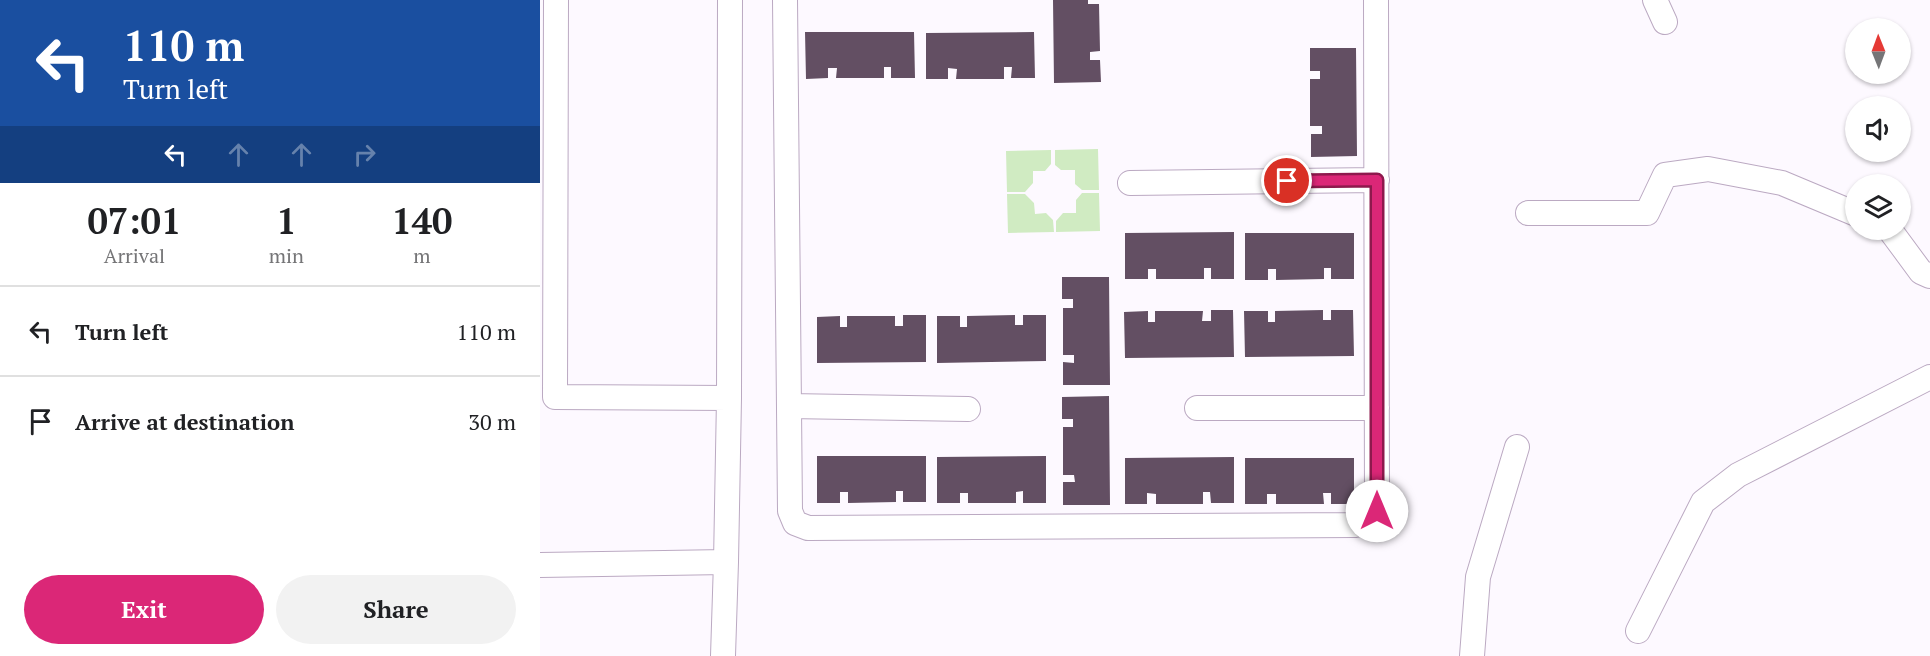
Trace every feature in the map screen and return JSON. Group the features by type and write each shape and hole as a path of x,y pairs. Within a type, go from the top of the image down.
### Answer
{"street":[{"path":"556,0 548,38 548,397 729,398"},
{"path":"723,656 729,398 730,0"},
{"path":"785,0 790,511 795,523 807,528 1355,525 1370,522 1377,511 1376,0"},
{"path":"1655,0 1665,22"},
{"path":"1528,213 1647,213 1665,175 1708,169 1782,183 1845,209"},
{"path":"1130,183 1377,180"},
{"path":"1898,240 1922,272 1930,276"},
{"path":"1638,631 1703,501 1738,475 1930,377"},
{"path":"789,406 968,409"},
{"path":"1197,408 1377,408"},
{"path":"1472,656 1478,578 1517,447"},
{"path":"540,564 726,562"}],"green space":[{"path":"1098,149 1099,190 1082,190 1075,184 1075,170 1061,170 1055,165 1055,150"},
{"path":"1051,150 1051,164 1045,171 1033,171 1033,183 1025,192 1007,192 1006,151"},
{"path":"1082,193 1099,193 1100,231 1056,232 1056,221 1063,213 1076,213 1076,200"},
{"path":"1007,194 1025,194 1034,203 1035,214 1046,213 1053,220 1054,232 1008,233"}],"building":[{"path":"1053,0 1088,0 1088,4 1099,4 1100,51 1090,52 1090,60 1100,60 1101,82 1054,83"},
{"path":"805,32 914,32 915,78 891,78 891,67 884,67 884,78 836,78 837,68 828,68 828,78 806,79"},
{"path":"1034,32 1035,78 1011,78 1012,67 1004,67 1004,79 956,79 957,69 948,68 948,79 926,79 926,33"},
{"path":"1310,48 1356,48 1357,156 1311,157 1311,134 1322,134 1322,126 1310,126 1310,79 1320,79 1320,71 1310,71"},
{"path":"1234,232 1234,279 1211,279 1211,268 1204,268 1204,279 1156,279 1156,269 1148,269 1148,279 1125,279 1125,233"},
{"path":"1245,233 1354,233 1354,279 1331,279 1331,268 1324,268 1324,279 1276,280 1276,269 1268,269 1268,280 1245,280"},
{"path":"1062,277 1109,277 1110,385 1063,385 1063,362 1074,363 1074,355 1063,355 1063,308 1073,308 1073,299 1062,299"},
{"path":"1211,310 1233,310 1234,357 1125,358 1124,312 1148,311 1148,322 1155,322 1155,311 1203,311 1202,321 1211,321"},
{"path":"1323,310 1323,320 1331,320 1331,310 1353,310 1354,356 1245,357 1244,311 1268,311 1268,322 1275,322 1275,311"},
{"path":"903,315 926,315 926,362 817,363 817,317 840,316 840,327 847,327 847,316 895,316 895,326 903,326"},
{"path":"1015,315 1015,325 1023,325 1023,315 1046,315 1046,361 937,363 937,316 960,316 960,327 967,327 967,316"},
{"path":"1109,396 1110,505 1063,505 1063,482 1075,482 1074,475 1063,475 1063,427 1073,427 1073,419 1062,419 1062,397"},
{"path":"817,456 926,456 926,502 903,502 903,491 896,491 896,502 848,503 848,492 840,492 840,503 817,503"},
{"path":"1046,456 1046,503 1023,503 1023,491 1016,492 1016,503 968,503 968,493 960,493 960,503 937,503 937,457"},
{"path":"1234,457 1234,503 1211,503 1210,492 1203,492 1203,504 1156,504 1156,494 1147,493 1147,504 1125,504 1125,458"},
{"path":"1245,458 1354,458 1354,504 1331,504 1331,493 1323,493 1324,504 1276,504 1276,494 1267,494 1267,504 1245,504"}],"route":[{"path":"1287,181 1377,180 1377,511"}]}
